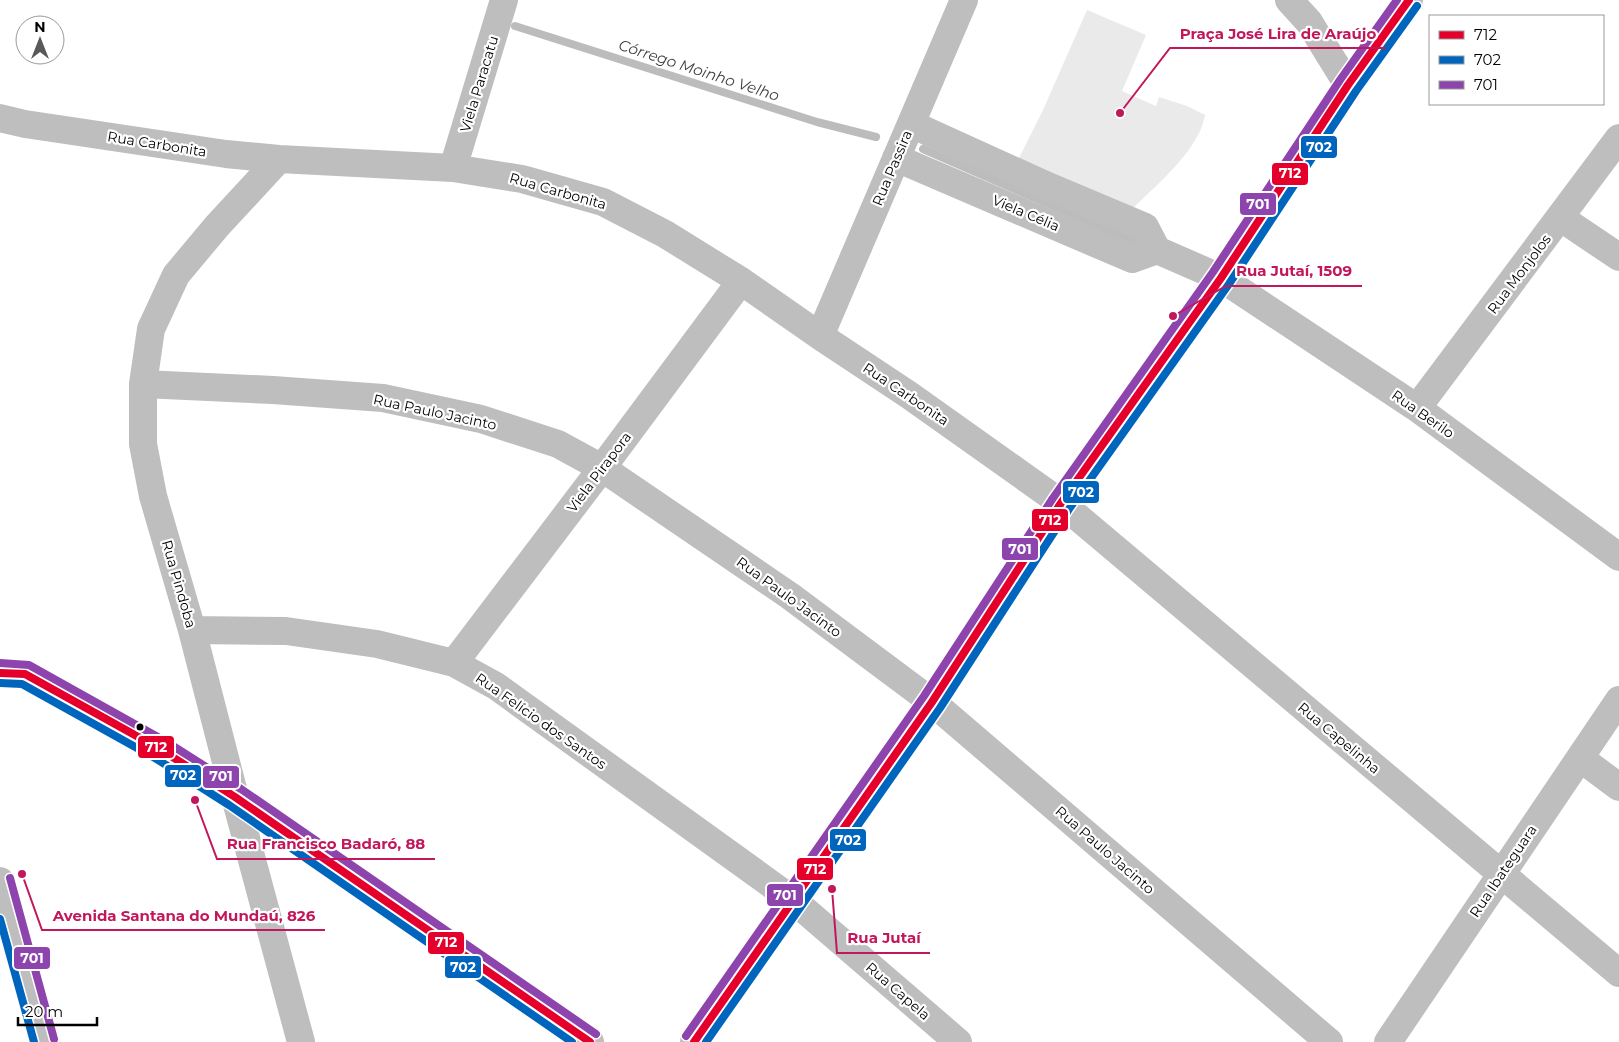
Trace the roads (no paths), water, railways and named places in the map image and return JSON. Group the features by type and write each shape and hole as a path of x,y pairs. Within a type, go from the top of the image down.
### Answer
{"street":[{"name":"Viela Paracatu","path":"454,168 504,0"},
{"name":"Rua Passira","path":"820,336 964,0"},
{"path":"1289,0 1309,22 1348,86"},
{"path":"694,1042 932,702 1060,503 1221,278 1348,86 1409,0"},
{"name":"Rua Carbonita","path":"0,118 25,124 216,153 279,159 454,168 522,179 603,202 665,234 741,280 820,336 909,395 1060,503"},
{"path":"911,124 1050,187 1145,227 1157,250 1221,278"},
{"name":"Rua Monjolos","path":"1417,408 1619,138"},
{"name":"Viela Célia","path":"896,158 1132,259 1157,250"},
{"name":"Rua Pindoba","path":"279,159 217,226 176,275 151,329 143,384 144,444 153,496 192,630 301,1042"},
{"path":"1561,218 1619,257"},
{"name":"Rua Berilo","path":"1221,278 1417,408 1619,557"},
{"name":"Viela Pirapora","path":"454,663 602,468 741,280"},
{"name":"Rua Paulo Jacinto","path":"143,384 273,390 382,398 481,419 558,444 602,468 790,596 932,702 1329,1042"},
{"name":"Rua Capelinha","path":"1060,503 1619,973"},
{"name":"Rua Felício dos Santos","path":"192,630 286,630 377,644 454,663 496,686 794,900"},
{"path":"0,673 25,674 160,749 235,798 590,1042"},
{"name":"Rua Ibateguara","path":"1388,1042 1619,700"},
{"path":"1580,758 1619,787"},
{"path":"0,881 44,1042"},
{"name":"Rua Capela","path":"794,900 958,1042"}],"waterway":[{"name":"Córrego Moinho Velho","path":"515,26 817,122 876,137"},
{"name":"Córrego Moinho Velho","path":"923,149 1135,242"}],"place":[{"name":"Praça José Lira de Araújo","path":"1120,113"},
{"name":"Rua Jutaí, 1509","path":"1173,316"},
{"name":"Rua Francisco Badaró, 88","path":"195,800"},
{"name":"Avenida Santana do Mundaú, 826","path":"22,874"},
{"name":"Rua Jutaí","path":"832,889"}]}
